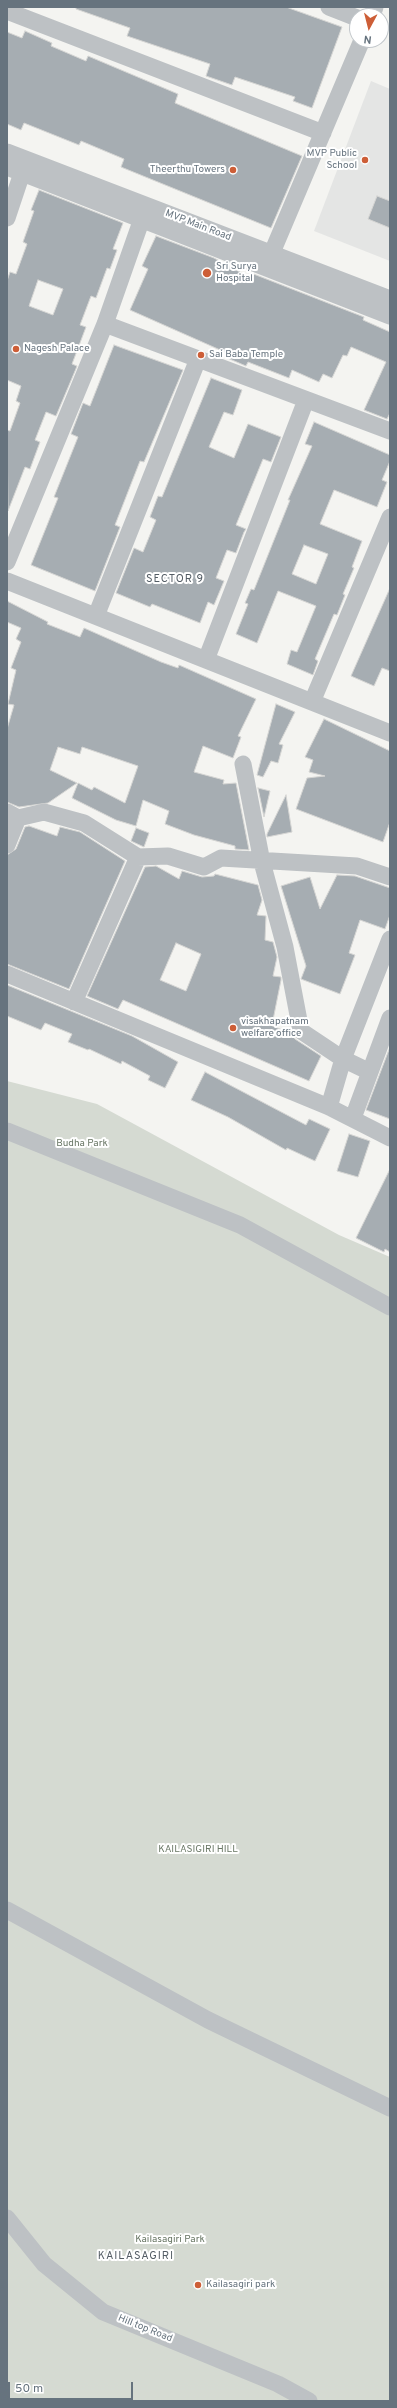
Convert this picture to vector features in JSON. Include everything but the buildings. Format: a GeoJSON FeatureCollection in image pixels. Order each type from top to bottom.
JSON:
{"type":"FeatureCollection","features":[{"type":"Feature","properties":{"kind":"street"},"geometry":{"type":"LineString","coordinates":[[329,7],[349,15]]}},
{"type":"Feature","properties":{"kind":"street"},"geometry":{"type":"LineString","coordinates":[[7,11],[323,133]]}},
{"type":"Feature","properties":{"kind":"street"},"geometry":{"type":"LineString","coordinates":[[271,254],[359,48]]}},
{"type":"Feature","properties":{"kind":"street","name":"MVP Main Road"},"geometry":{"type":"LineString","coordinates":[[7,152],[144,213],[271,254],[390,299]]}},
{"type":"Feature","properties":{"kind":"street"},"geometry":{"type":"LineString","coordinates":[[7,218],[14,170],[144,213],[390,316]]}},
{"type":"Feature","properties":{"kind":"street"},"geometry":{"type":"LineString","coordinates":[[7,562],[105,324],[144,213]]}},
{"type":"Feature","properties":{"kind":"street"},"geometry":{"type":"LineString","coordinates":[[105,324],[390,431]]}},
{"type":"Feature","properties":{"kind":"street"},"geometry":{"type":"LineString","coordinates":[[96,616],[198,360]]}},
{"type":"Feature","properties":{"kind":"street"},"geometry":{"type":"LineString","coordinates":[[206,660],[306,400]]}},
{"type":"Feature","properties":{"kind":"street"},"geometry":{"type":"LineString","coordinates":[[312,702],[390,517]]}},
{"type":"Feature","properties":{"kind":"street"},"geometry":{"type":"LineString","coordinates":[[7,581],[390,732]]}},
{"type":"Feature","properties":{"kind":"street"},"geometry":{"type":"LineString","coordinates":[[243,764],[262,862],[285,947],[301,1031],[343,1059],[370,1072]]}},
{"type":"Feature","properties":{"kind":"street"},"geometry":{"type":"LineString","coordinates":[[7,845],[13,815],[44,812],[84,822],[138,858],[168,856],[204,867],[221,858],[262,862],[357,866],[390,877]]}},
{"type":"Feature","properties":{"kind":"street"},"geometry":{"type":"LineString","coordinates":[[74,1002],[138,858]]}},
{"type":"Feature","properties":{"kind":"street"},"geometry":{"type":"LineString","coordinates":[[329,1107],[343,1059],[390,939]]}},
{"type":"Feature","properties":{"kind":"street"},"geometry":{"type":"LineString","coordinates":[[7,974],[329,1107],[390,1138]]}},
{"type":"Feature","properties":{"kind":"street"},"geometry":{"type":"LineString","coordinates":[[353,1118],[390,1018]]}},
{"type":"Feature","properties":{"kind":"street"},"geometry":{"type":"LineString","coordinates":[[7,1131],[240,1226],[390,1307]]}},
{"type":"Feature","properties":{"kind":"street"},"geometry":{"type":"LineString","coordinates":[[7,1910],[208,2020],[390,2108]]}},
{"type":"Feature","properties":{"kind":"street","name":"Hill top Road"},"geometry":{"type":"LineString","coordinates":[[7,2218],[44,2264],[103,2312],[278,2384],[309,2401]]}},
{"type":"Feature","properties":{"kind":"shaded area","name":"MVP Public School"},"geometry":{"type":"Polygon","coordinates":[[[371,81],[390,89],[390,261],[314,231],[371,81]]]}},
{"type":"Feature","properties":{"kind":"green space","name":"KAILASIGIRI HILL"},"geometry":{"type":"Polygon","coordinates":[[[7,1081],[97,1104],[339,1235],[390,1257],[390,2401],[7,2401],[7,1081]]]}},
{"type":"Feature","properties":{"kind":"place","name":"MVP Public School"},"geometry":{"type":"Point","coordinates":[365,160]}},
{"type":"Feature","properties":{"kind":"place","name":"Theerthu Towers"},"geometry":{"type":"Point","coordinates":[233,170]}},
{"type":"Feature","properties":{"kind":"place","name":"Sri Surya Hospital"},"geometry":{"type":"Point","coordinates":[207,273]}},
{"type":"Feature","properties":{"kind":"place","name":"Nagesh Palace"},"geometry":{"type":"Point","coordinates":[16,349]}},
{"type":"Feature","properties":{"kind":"place","name":"Sai Baba Temple"},"geometry":{"type":"Point","coordinates":[201,355]}},
{"type":"Feature","properties":{"kind":"place","name":"visakhapatnam welfare office"},"geometry":{"type":"Point","coordinates":[233,1028]}},
{"type":"Feature","properties":{"kind":"place","name":"Kailasagiri park"},"geometry":{"type":"Point","coordinates":[198,2285]}},
{"type":"Feature","properties":{"kind":"district","name":"SECTOR 9"},"geometry":{"type":"Point","coordinates":[175,580]}},
{"type":"Feature","properties":{"kind":"district","name":"KAILASAGIRI"},"geometry":{"type":"Point","coordinates":[136,2257]}},
{"type":"Feature","properties":{"kind":"park label","name":"Budha Park"},"geometry":{"type":"Point","coordinates":[82,1144]}},
{"type":"Feature","properties":{"kind":"park label","name":"Kailasagiri Park"},"geometry":{"type":"Point","coordinates":[170,2240]}}]}
